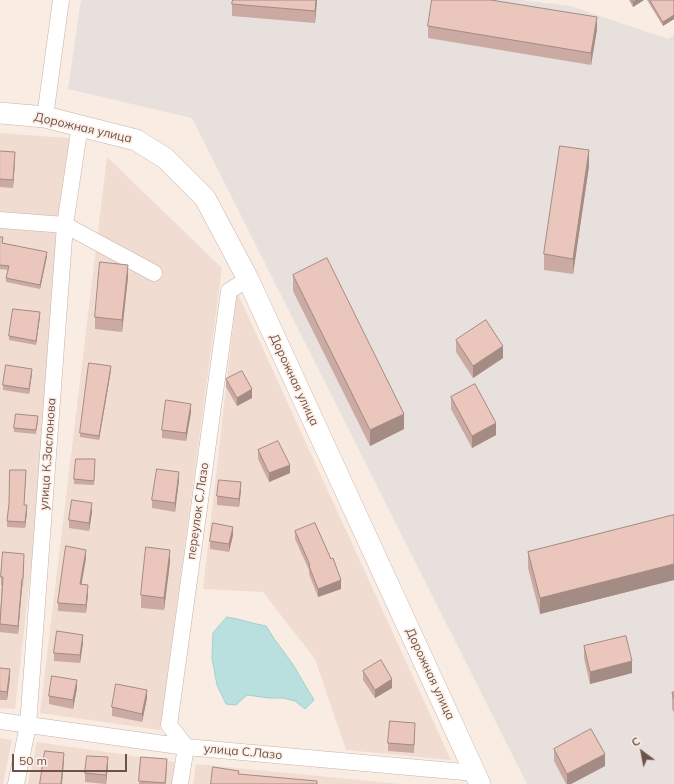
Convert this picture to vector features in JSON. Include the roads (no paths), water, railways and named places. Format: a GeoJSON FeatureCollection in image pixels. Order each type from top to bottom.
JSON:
{"type":"FeatureCollection","features":[{"type":"Feature","properties":{"kind":"street"},"geometry":{"type":"LineString","coordinates":[[45,116],[61,0]]}},
{"type":"Feature","properties":{"kind":"street","name":"Дорожная улица"},"geometry":{"type":"LineString","coordinates":[[0,113],[45,116],[136,140],[165,158],[205,198],[248,280],[478,778]]}},
{"type":"Feature","properties":{"kind":"street","name":"улица К.Заслонова"},"geometry":{"type":"LineString","coordinates":[[16,784],[28,725],[65,225],[80,125]]}},
{"type":"Feature","properties":{"kind":"street"},"geometry":{"type":"LineString","coordinates":[[0,220],[65,225],[154,273]]}},
{"type":"Feature","properties":{"kind":"street","name":"переулок С.Лазо"},"geometry":{"type":"LineString","coordinates":[[186,747],[169,725],[229,291],[248,280]]}},
{"type":"Feature","properties":{"kind":"street","name":"улица С.Лазо"},"geometry":{"type":"LineString","coordinates":[[0,721],[186,747],[478,778]]}},
{"type":"Feature","properties":{"kind":"street"},"geometry":{"type":"LineString","coordinates":[[180,784],[186,747]]}},
{"type":"Feature","properties":{"kind":"water"},"geometry":{"type":"Polygon","coordinates":[[[227,617],[266,626],[292,663],[314,700],[305,709],[295,701],[283,698],[247,695],[236,705],[226,704],[217,685],[212,658],[213,633],[227,617]]]}}]}
